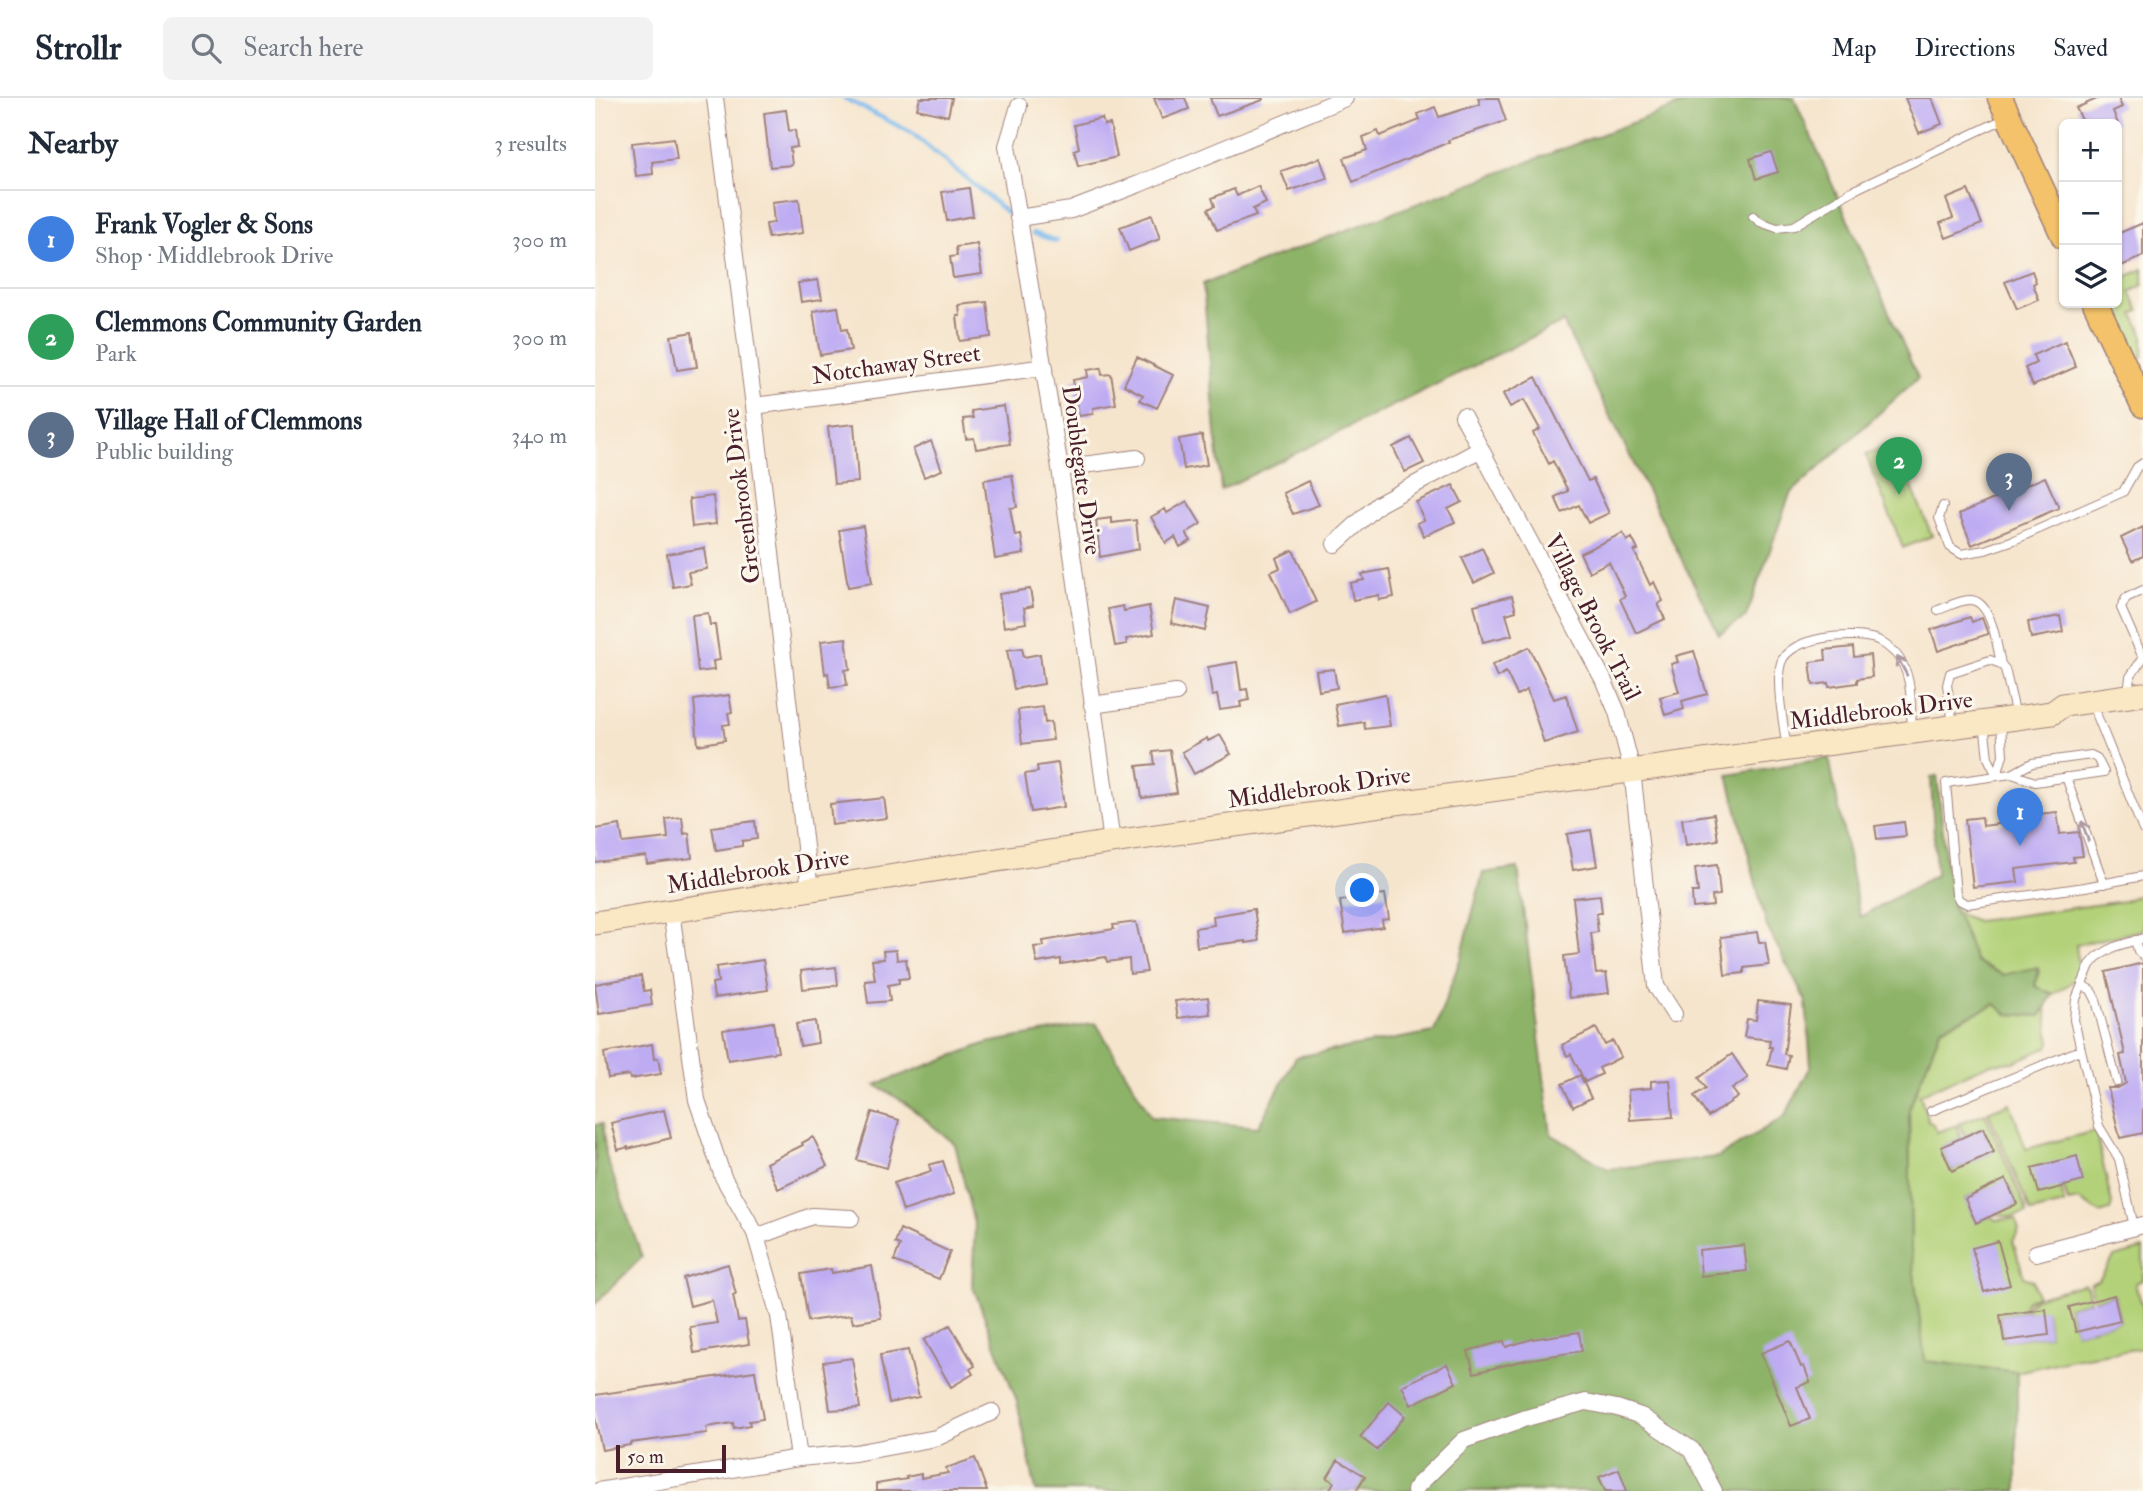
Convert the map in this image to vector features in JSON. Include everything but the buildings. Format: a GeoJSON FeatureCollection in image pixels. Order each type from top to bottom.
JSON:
{"type":"FeatureCollection","features":[{"type":"Feature","properties":{"kind":"main road"},"geometry":{"type":"LineString","coordinates":[[2004,107],[2059,226]]}},
{"type":"Feature","properties":{"kind":"main road"},"geometry":{"type":"LineString","coordinates":[[2098,308],[2132,374],[2143,405]]}},
{"type":"Feature","properties":{"kind":"street","name":"Greenbrook Drive"},"geometry":{"type":"LineString","coordinates":[[715,98],[754,405],[810,890]]}},
{"type":"Feature","properties":{"kind":"street"},"geometry":{"type":"LineString","coordinates":[[1018,218],[1071,210],[1139,184],[1317,103],[1345,98]]}},
{"type":"Feature","properties":{"kind":"street","name":"Doublegate Drive"},"geometry":{"type":"LineString","coordinates":[[1019,106],[1007,146],[1045,367],[1112,842]]}},
{"type":"Feature","properties":{"kind":"street","name":"Notchaway Street"},"geometry":{"type":"LineString","coordinates":[[754,405],[1045,367]]}},
{"type":"Feature","properties":{"kind":"street","name":"Village Brook Trail"},"geometry":{"type":"LineString","coordinates":[[1463,416],[1603,679],[1617,712],[1632,770],[1656,986],[1674,1014]]}},
{"type":"Feature","properties":{"kind":"street"},"geometry":{"type":"LineString","coordinates":[[1335,544],[1379,504],[1481,449]]}},
{"type":"Feature","properties":{"kind":"street"},"geometry":{"type":"LineString","coordinates":[[1060,468],[1137,458]]}},
{"type":"Feature","properties":{"kind":"street"},"geometry":{"type":"LineString","coordinates":[[1092,705],[1176,693]]}},
{"type":"Feature","properties":{"kind":"street","name":"Middlebrook Drive"},"geometry":{"type":"LineString","coordinates":[[2052,713],[2063,705],[2138,699]]}},
{"type":"Feature","properties":{"kind":"street","name":"Middlebrook Drive"},"geometry":{"type":"LineString","coordinates":[[595,923],[1112,842],[2052,713],[2064,717],[2096,713],[2138,699]]}},
{"type":"Feature","properties":{"kind":"street"},"geometry":{"type":"LineString","coordinates":[[671,911],[697,1100],[723,1177],[756,1237],[779,1316],[799,1458]]}},
{"type":"Feature","properties":{"kind":"street"},"geometry":{"type":"LineString","coordinates":[[756,1237],[812,1216],[851,1218]]}},
{"type":"Feature","properties":{"kind":"street"},"geometry":{"type":"LineString","coordinates":[[2036,1253],[2138,1226]]}},
{"type":"Feature","properties":{"kind":"street"},"geometry":{"type":"LineString","coordinates":[[1415,1491],[1464,1440],[1526,1418],[1586,1402],[1641,1416],[1692,1450],[1714,1491]]}},
{"type":"Feature","properties":{"kind":"street"},"geometry":{"type":"LineString","coordinates":[[598,1491],[799,1458],[855,1453],[936,1438],[992,1412]]}},
{"type":"Feature","properties":{"kind":"lane"},"geometry":{"type":"LineString","coordinates":[[1753,216],[1760,222],[1777,228],[1794,226],[2004,107]]}},
{"type":"Feature","properties":{"kind":"lane"},"geometry":{"type":"LineString","coordinates":[[1943,506],[1939,518],[1950,547],[1961,554],[1985,550],[2123,492],[2137,467],[2143,463]]}},
{"type":"Feature","properties":{"kind":"lane"},"geometry":{"type":"LineString","coordinates":[[2138,699],[2130,677],[2143,658],[2121,608],[2126,598],[2143,590]]}},
{"type":"Feature","properties":{"kind":"lane"},"geometry":{"type":"LineString","coordinates":[[1938,610],[1969,600],[1980,602],[1990,618],[2001,664]]}},
{"type":"Feature","properties":{"kind":"lane"},"geometry":{"type":"LineString","coordinates":[[1787,748],[1780,663],[1787,651],[1820,637],[1860,637],[1877,640],[1894,652],[1906,669],[1909,682],[1912,733]]}},
{"type":"Feature","properties":{"kind":"lane"},"geometry":{"type":"LineString","coordinates":[[1953,727],[1947,678],[1950,673],[1990,660],[2001,664],[2005,668],[2000,721],[2003,755],[1997,776]]}},
{"type":"Feature","properties":{"kind":"lane"},"geometry":{"type":"LineString","coordinates":[[2096,713],[2143,830]]}},
{"type":"Feature","properties":{"kind":"lane"},"geometry":{"type":"LineString","coordinates":[[1997,776],[1988,758],[2000,721]]}},
{"type":"Feature","properties":{"kind":"lane"},"geometry":{"type":"LineString","coordinates":[[2012,774],[2035,782],[2103,772],[2097,758],[2091,755],[2032,763],[2012,774],[1946,783],[1959,900],[1967,904],[2143,876]]}},
{"type":"Feature","properties":{"kind":"lane"},"geometry":{"type":"LineString","coordinates":[[2066,778],[2103,884]]}},
{"type":"Feature","properties":{"kind":"lane"},"geometry":{"type":"LineString","coordinates":[[2138,1226],[2119,1159],[2099,1126],[2074,1020],[2082,985],[2090,965],[2097,957],[2114,947],[2139,939],[2138,951],[2143,956]]}},
{"type":"Feature","properties":{"kind":"lane"},"geometry":{"type":"LineString","coordinates":[[2082,985],[2091,990],[2096,1000],[2117,1083]]}},
{"type":"Feature","properties":{"kind":"lane"},"geometry":{"type":"LineString","coordinates":[[1931,1111],[2080,1050]]}},
{"type":"Feature","properties":{"kind":"green space"},"geometry":{"type":"Polygon","coordinates":[[[1698,98],[1794,98],[1918,378],[1790,494],[1746,617],[1719,634],[1563,322],[1221,490],[1203,284],[1698,98]]]}},
{"type":"Feature","properties":{"kind":"green space"},"geometry":{"type":"Polygon","coordinates":[[[2143,269],[2143,285],[2130,292],[2139,311],[2133,314],[2143,335],[2143,357],[2132,353],[2110,308],[2122,308],[2122,279],[2143,269]]]}},
{"type":"Feature","properties":{"kind":"green space"},"geometry":{"type":"Polygon","coordinates":[[[1894,443],[1932,536],[1903,548],[1866,455],[1894,443]]]}},
{"type":"Feature","properties":{"kind":"green space"},"geometry":{"type":"Polygon","coordinates":[[[1829,758],[1860,917],[1936,875],[1931,777],[1937,776],[1947,870],[1954,906],[1951,906],[1976,962],[2003,975],[2038,967],[2035,986],[2053,994],[2040,1016],[2007,1014],[1995,1004],[1941,1028],[1909,1109],[1911,1250],[1925,1361],[2017,1372],[2017,1491],[1036,1491],[1017,1401],[972,1284],[975,1228],[955,1144],[904,1102],[875,1085],[987,1043],[1096,1023],[1152,1117],[1258,1127],[1296,1057],[1434,1032],[1461,957],[1483,873],[1518,868],[1551,1134],[1608,1169],[1718,1157],[1785,1116],[1811,1066],[1806,1001],[1767,927],[1728,775],[1829,758]]]}},
{"type":"Feature","properties":{"kind":"green space"},"geometry":{"type":"Polygon","coordinates":[[[2143,893],[2143,930],[2076,945],[2077,976],[2053,994],[2035,986],[2039,971],[2003,975],[1976,962],[1951,906],[1961,915],[1977,921],[2124,901],[2143,893]]]}},
{"type":"Feature","properties":{"kind":"green space"},"geometry":{"type":"Polygon","coordinates":[[[1996,1004],[2007,1014],[2040,1016],[2046,1008],[2050,1042],[2048,1047],[2014,1062],[1989,1064],[1920,1094],[1928,1121],[1937,1132],[1957,1125],[1961,1138],[1941,1147],[1952,1171],[1993,1152],[1983,1128],[1965,1136],[1959,1123],[1985,1113],[2026,1209],[2027,1213],[2011,1217],[1994,1214],[2017,1204],[2006,1180],[1965,1199],[1976,1223],[1991,1216],[1995,1220],[2016,1219],[2019,1230],[2013,1241],[2024,1277],[2033,1281],[2037,1295],[2026,1301],[2023,1312],[2000,1315],[2004,1341],[2049,1335],[2046,1310],[2026,1312],[2028,1304],[2035,1298],[2084,1284],[2090,1301],[2069,1307],[2076,1332],[2120,1321],[2114,1295],[2094,1300],[2090,1284],[2099,1280],[2114,1257],[2143,1249],[2143,1280],[2135,1283],[2143,1308],[2143,1348],[2073,1359],[2017,1372],[1925,1361],[1911,1250],[1909,1108],[1941,1028],[1996,1004]]]}},
{"type":"Feature","properties":{"kind":"green space"},"geometry":{"type":"Polygon","coordinates":[[[2010,1103],[2026,1149],[2096,1133],[2112,1204],[2110,1210],[2100,1213],[2079,1200],[2068,1202],[2064,1187],[2061,1188],[2064,1204],[2031,1212],[1988,1112],[2010,1103]]]}},
{"type":"Feature","properties":{"kind":"green space"},"geometry":{"type":"Polygon","coordinates":[[[602,1124],[606,1156],[642,1257],[595,1304],[595,1125],[602,1124]]]}},
{"type":"Feature","properties":{"kind":"waterway"},"geometry":{"type":"LineString","coordinates":[[844,98],[912,133],[1010,215]]}},
{"type":"Feature","properties":{"kind":"waterway"},"geometry":{"type":"LineString","coordinates":[[1033,233],[1056,241]]}},
{"type":"Feature","properties":{"kind":"place","name":"Clemmons Community Garden"},"geometry":{"type":"Point","coordinates":[1899,495]}},
{"type":"Feature","properties":{"kind":"place","name":"Village Hall of Clemmons"},"geometry":{"type":"Point","coordinates":[2009,511]}},
{"type":"Feature","properties":{"kind":"place","name":"Frank Vogler & Sons"},"geometry":{"type":"Point","coordinates":[2020,846]}}]}
